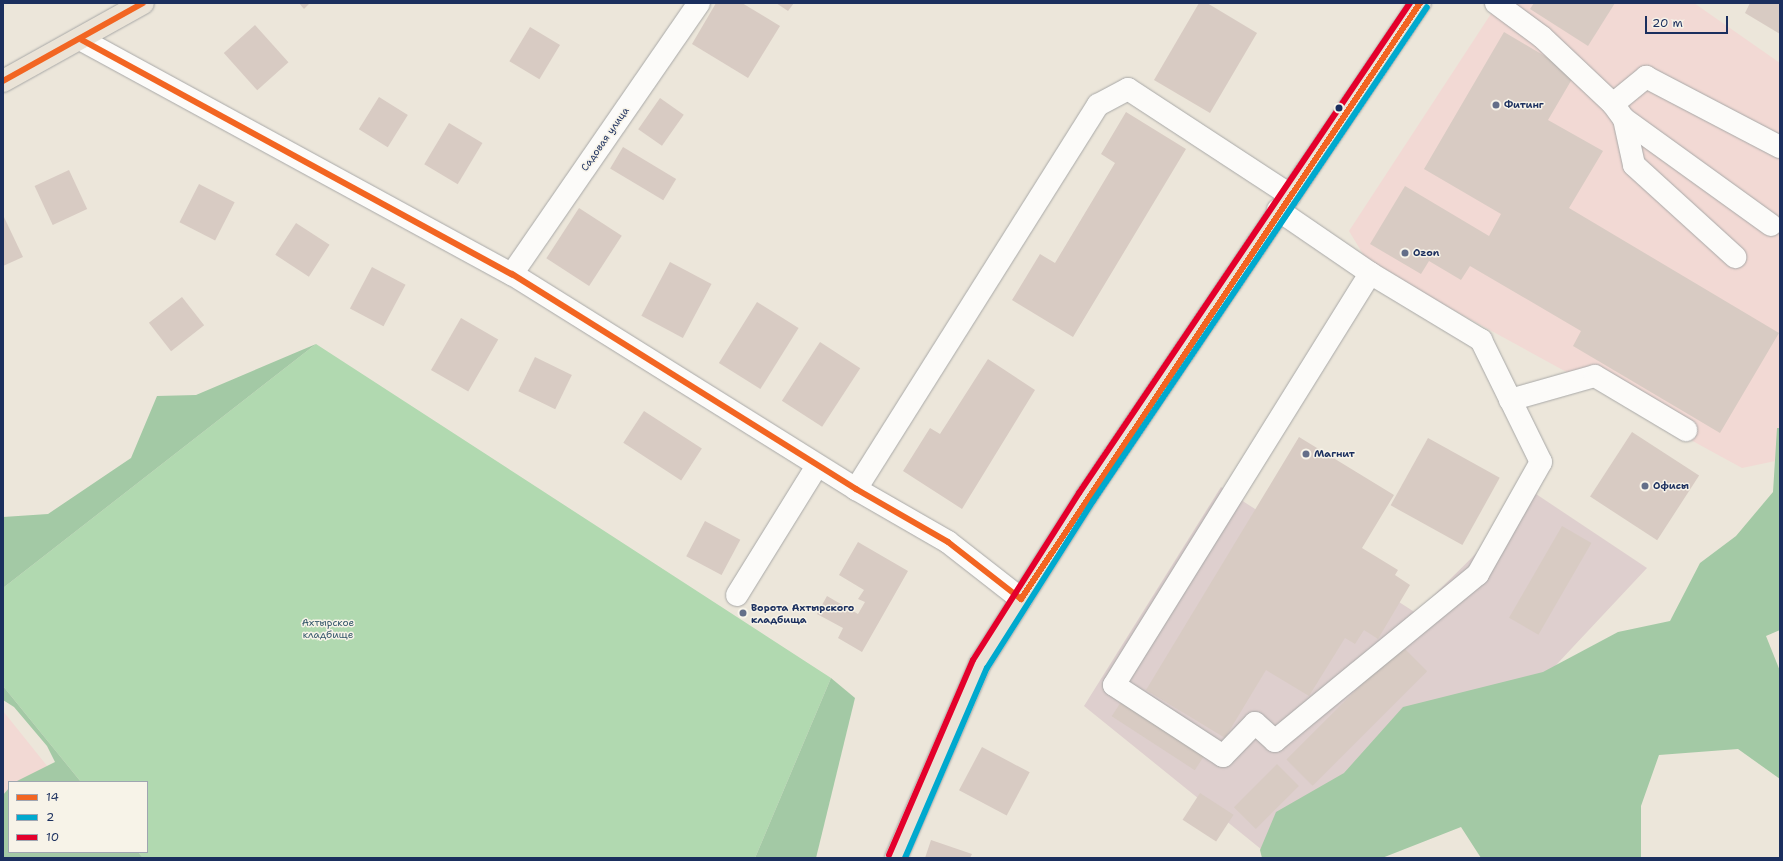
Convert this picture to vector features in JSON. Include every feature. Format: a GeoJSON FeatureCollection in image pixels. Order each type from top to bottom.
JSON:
{"type":"FeatureCollection","features":[{"type":"Feature","properties":{"kind":"main road"},"geometry":{"type":"LineString","coordinates":[[3,81],[82,40],[143,3]]}},
{"type":"Feature","properties":{"kind":"main road"},"geometry":{"type":"LineString","coordinates":[[896,858],[980,664],[1021,598],[1284,202],[1420,3]]}},
{"type":"Feature","properties":{"kind":"street","name":"Садовая улица"},"geometry":{"type":"LineString","coordinates":[[512,274],[699,3]]}},
{"type":"Feature","properties":{"kind":"street"},"geometry":{"type":"LineString","coordinates":[[1496,3],[1542,37],[1619,112],[1771,225]]}},
{"type":"Feature","properties":{"kind":"street"},"geometry":{"type":"LineString","coordinates":[[82,40],[512,274],[856,490],[948,542],[1021,598]]}},
{"type":"Feature","properties":{"kind":"street"},"geometry":{"type":"LineString","coordinates":[[1619,112],[1646,77],[1780,147]]}},
{"type":"Feature","properties":{"kind":"street"},"geometry":{"type":"LineString","coordinates":[[856,490],[1098,105],[1128,89],[1284,202],[1370,273],[1481,340],[1541,462],[1478,574],[1276,741],[1255,723],[1223,756],[1114,686],[1370,273]]}},
{"type":"Feature","properties":{"kind":"street"},"geometry":{"type":"LineString","coordinates":[[1619,112],[1634,164],[1735,258]]}},
{"type":"Feature","properties":{"kind":"street"},"geometry":{"type":"LineString","coordinates":[[1510,400],[1595,376],[1686,430]]}},
{"type":"Feature","properties":{"kind":"street"},"geometry":{"type":"LineString","coordinates":[[738,596],[817,466]]}},
{"type":"Feature","properties":{"kind":"shaded area"},"geometry":{"type":"Polygon","coordinates":[[[1498,3],[1694,3],[1780,63],[1780,460],[1742,468],[1369,264],[1349,231],[1498,3]]]}},
{"type":"Feature","properties":{"kind":"shaded area"},"geometry":{"type":"Polygon","coordinates":[[[1221,487],[1416,613],[1536,494],[1647,568],[1375,858],[1272,858],[1084,706],[1221,487]]]}},
{"type":"Feature","properties":{"kind":"shaded area"},"geometry":{"type":"Polygon","coordinates":[[[3,711],[59,781],[8,781],[8,853],[3,858],[3,711]]]}},
{"type":"Feature","properties":{"kind":"green space","name":"Ахтырское кладбище"},"geometry":{"type":"Polygon","coordinates":[[[316,344],[831,678],[755,858],[143,858],[139,853],[148,853],[148,781],[80,781],[3,686],[3,588],[316,344]]]}},
{"type":"Feature","properties":{"kind":"green space"},"geometry":{"type":"Polygon","coordinates":[[[316,344],[3,588],[3,517],[48,514],[131,458],[157,396],[196,395],[316,344]]]}},
{"type":"Feature","properties":{"kind":"green space"},"geometry":{"type":"Polygon","coordinates":[[[1777,428],[1780,428],[1780,630],[1766,636],[1780,671],[1780,779],[1738,749],[1659,755],[1641,806],[1641,858],[1481,858],[1461,827],[1382,858],[1262,858],[1260,850],[1276,812],[1344,773],[1403,707],[1543,672],[1618,632],[1670,621],[1700,563],[1736,536],[1773,492],[1777,428]]]}},
{"type":"Feature","properties":{"kind":"green space"},"geometry":{"type":"Polygon","coordinates":[[[831,678],[855,698],[816,858],[755,858],[831,678]]]}},
{"type":"Feature","properties":{"kind":"green space"},"geometry":{"type":"Polygon","coordinates":[[[3,686],[80,781],[17,781],[55,762],[47,746],[14,707],[3,700],[3,686]]]}},
{"type":"Feature","properties":{"kind":"green space"},"geometry":{"type":"Polygon","coordinates":[[[8,789],[8,853],[139,853],[143,858],[3,858],[3,795],[8,789]]]}},
{"type":"Feature","properties":{"kind":"building"},"geometry":{"type":"Polygon","coordinates":[[[299,3],[310,3],[304,9],[299,3]]]}},
{"type":"Feature","properties":{"kind":"building"},"geometry":{"type":"Polygon","coordinates":[[[716,3],[742,3],[780,26],[748,78],[692,44],[716,3]]]}},
{"type":"Feature","properties":{"kind":"building"},"geometry":{"type":"Polygon","coordinates":[[[776,3],[794,3],[788,11],[776,3]]]}},
{"type":"Feature","properties":{"kind":"building"},"geometry":{"type":"Polygon","coordinates":[[[1199,3],[1207,3],[1257,33],[1210,113],[1154,80],[1199,3]]]}},
{"type":"Feature","properties":{"kind":"building"},"geometry":{"type":"Polygon","coordinates":[[[1534,3],[1615,3],[1588,46],[1530,9],[1534,3]]]}},
{"type":"Feature","properties":{"kind":"building"},"geometry":{"type":"Polygon","coordinates":[[[1750,3],[1780,3],[1780,34],[1745,13],[1750,3]]]}},
{"type":"Feature","properties":{"kind":"building"},"geometry":{"type":"Polygon","coordinates":[[[255,25],[288,62],[257,90],[224,53],[255,25]]]}},
{"type":"Feature","properties":{"kind":"building"},"geometry":{"type":"Polygon","coordinates":[[[530,27],[560,45],[539,79],[509,61],[530,27]]]}},
{"type":"Feature","properties":{"kind":"building"},"geometry":{"type":"Polygon","coordinates":[[[1504,32],[1575,74],[1548,120],[1603,151],[1569,208],[1779,333],[1720,433],[1573,346],[1581,331],[1470,266],[1461,280],[1429,261],[1421,274],[1370,244],[1405,186],[1489,236],[1501,214],[1424,169],[1504,32]]]}},
{"type":"Feature","properties":{"kind":"building"},"geometry":{"type":"Polygon","coordinates":[[[379,97],[408,115],[388,147],[359,129],[379,97]]]}},
{"type":"Feature","properties":{"kind":"building"},"geometry":{"type":"Polygon","coordinates":[[[660,98],[684,115],[662,146],[638,129],[660,98]]]}},
{"type":"Feature","properties":{"kind":"building"},"geometry":{"type":"Polygon","coordinates":[[[1126,112],[1186,149],[1073,337],[1012,300],[1040,254],[1055,263],[1115,163],[1101,154],[1126,112]]]}},
{"type":"Feature","properties":{"kind":"building"},"geometry":{"type":"Polygon","coordinates":[[[449,123],[482,143],[458,184],[424,164],[449,123]]]}},
{"type":"Feature","properties":{"kind":"building"},"geometry":{"type":"Polygon","coordinates":[[[623,147],[676,179],[663,200],[610,168],[623,147]]]}},
{"type":"Feature","properties":{"kind":"building"},"geometry":{"type":"Polygon","coordinates":[[[69,170],[87,209],[53,225],[35,186],[69,170]]]}},
{"type":"Feature","properties":{"kind":"building"},"geometry":{"type":"Polygon","coordinates":[[[199,184],[235,202],[215,240],[179,222],[199,184]]]}},
{"type":"Feature","properties":{"kind":"building"},"geometry":{"type":"Polygon","coordinates":[[[579,208],[622,236],[589,286],[546,258],[579,208]]]}},
{"type":"Feature","properties":{"kind":"building"},"geometry":{"type":"Polygon","coordinates":[[[3,215],[23,257],[3,266],[3,215]]]}},
{"type":"Feature","properties":{"kind":"building"},"geometry":{"type":"Polygon","coordinates":[[[296,223],[330,245],[309,277],[275,255],[296,223]]]}},
{"type":"Feature","properties":{"kind":"building"},"geometry":{"type":"Polygon","coordinates":[[[670,262],[711,284],[683,338],[641,316],[670,262]]]}},
{"type":"Feature","properties":{"kind":"building"},"geometry":{"type":"Polygon","coordinates":[[[372,267],[406,285],[383,326],[350,308],[372,267]]]}},
{"type":"Feature","properties":{"kind":"building"},"geometry":{"type":"Polygon","coordinates":[[[182,297],[204,325],[171,351],[149,323],[182,297]]]}},
{"type":"Feature","properties":{"kind":"building"},"geometry":{"type":"Polygon","coordinates":[[[757,302],[799,328],[760,389],[719,363],[757,302]]]}},
{"type":"Feature","properties":{"kind":"building"},"geometry":{"type":"Polygon","coordinates":[[[461,318],[498,340],[468,391],[431,370],[461,318]]]}},
{"type":"Feature","properties":{"kind":"building"},"geometry":{"type":"Polygon","coordinates":[[[820,342],[860,368],[822,427],[782,401],[820,342]]]}},
{"type":"Feature","properties":{"kind":"building"},"geometry":{"type":"Polygon","coordinates":[[[535,357],[572,375],[555,409],[518,391],[535,357]]]}},
{"type":"Feature","properties":{"kind":"building"},"geometry":{"type":"Polygon","coordinates":[[[988,359],[1035,390],[962,509],[903,471],[930,428],[940,434],[988,359]]]}},
{"type":"Feature","properties":{"kind":"building"},"geometry":{"type":"Polygon","coordinates":[[[644,411],[702,449],[681,480],[623,443],[644,411]]]}},
{"type":"Feature","properties":{"kind":"building","name":"Офисы"},"geometry":{"type":"Polygon","coordinates":[[[1632,432],[1699,476],[1657,540],[1590,497],[1632,432]]]}},
{"type":"Feature","properties":{"kind":"building"},"geometry":{"type":"Polygon","coordinates":[[[1299,437],[1394,495],[1362,548],[1398,570],[1395,575],[1410,585],[1378,639],[1364,630],[1355,644],[1345,638],[1309,696],[1266,670],[1225,738],[1146,690],[1299,437]]]}},
{"type":"Feature","properties":{"kind":"building"},"geometry":{"type":"Polygon","coordinates":[[[1428,438],[1500,478],[1462,545],[1391,505],[1428,438]]]}},
{"type":"Feature","properties":{"kind":"building"},"geometry":{"type":"Polygon","coordinates":[[[705,521],[740,540],[722,575],[686,556],[705,521]]]}},
{"type":"Feature","properties":{"kind":"building"},"geometry":{"type":"Polygon","coordinates":[[[1562,526],[1591,543],[1538,635],[1509,618],[1562,526]]]}},
{"type":"Feature","properties":{"kind":"building"},"geometry":{"type":"Polygon","coordinates":[[[858,542],[908,571],[862,652],[838,638],[843,628],[817,614],[827,596],[858,614],[865,602],[858,599],[864,590],[839,575],[858,542]]]}},
{"type":"Feature","properties":{"kind":"building"},"geometry":{"type":"Polygon","coordinates":[[[1401,645],[1427,671],[1313,786],[1286,760],[1401,645]]]}},
{"type":"Feature","properties":{"kind":"building"},"geometry":{"type":"Polygon","coordinates":[[[1121,702],[1204,756],[1195,770],[1112,716],[1121,702]]]}},
{"type":"Feature","properties":{"kind":"building"},"geometry":{"type":"Polygon","coordinates":[[[982,747],[1030,772],[1007,816],[959,790],[982,747]]]}},
{"type":"Feature","properties":{"kind":"building"},"geometry":{"type":"Polygon","coordinates":[[[1277,764],[1299,786],[1256,829],[1234,807],[1277,764]]]}},
{"type":"Feature","properties":{"kind":"building"},"geometry":{"type":"Polygon","coordinates":[[[1200,793],[1234,815],[1216,842],[1183,820],[1200,793]]]}},
{"type":"Feature","properties":{"kind":"building"},"geometry":{"type":"Polygon","coordinates":[[[931,840],[972,854],[970,858],[925,858],[931,840]]]}},
{"type":"Feature","properties":{"kind":"transit line","name":"14"},"geometry":{"type":"LineString","coordinates":[[3,81],[143,3]]}},
{"type":"Feature","properties":{"kind":"transit line","name":"10"},"geometry":{"type":"LineString","coordinates":[[889,855],[973,660],[1079,493],[1410,3]]}},
{"type":"Feature","properties":{"kind":"transit line","name":"14"},"geometry":{"type":"LineString","coordinates":[[82,40],[512,274],[856,489],[948,542],[1021,599],[1420,3]]}},
{"type":"Feature","properties":{"kind":"transit line","name":"2"},"geometry":{"type":"LineString","coordinates":[[905,858],[987,668],[1093,501],[1427,7]]}},
{"type":"Feature","properties":{"kind":"place","name":"Фитинг"},"geometry":{"type":"Point","coordinates":[1496,105]}},
{"type":"Feature","properties":{"kind":"place","name":"Ozon"},"geometry":{"type":"Point","coordinates":[1405,253]}},
{"type":"Feature","properties":{"kind":"place","name":"Магнит"},"geometry":{"type":"Point","coordinates":[1306,454]}},
{"type":"Feature","properties":{"kind":"place","name":"Офисы"},"geometry":{"type":"Point","coordinates":[1645,486]}},
{"type":"Feature","properties":{"kind":"place","name":"Ворота Ахтырского кладбища"},"geometry":{"type":"Point","coordinates":[743,613]}}]}
